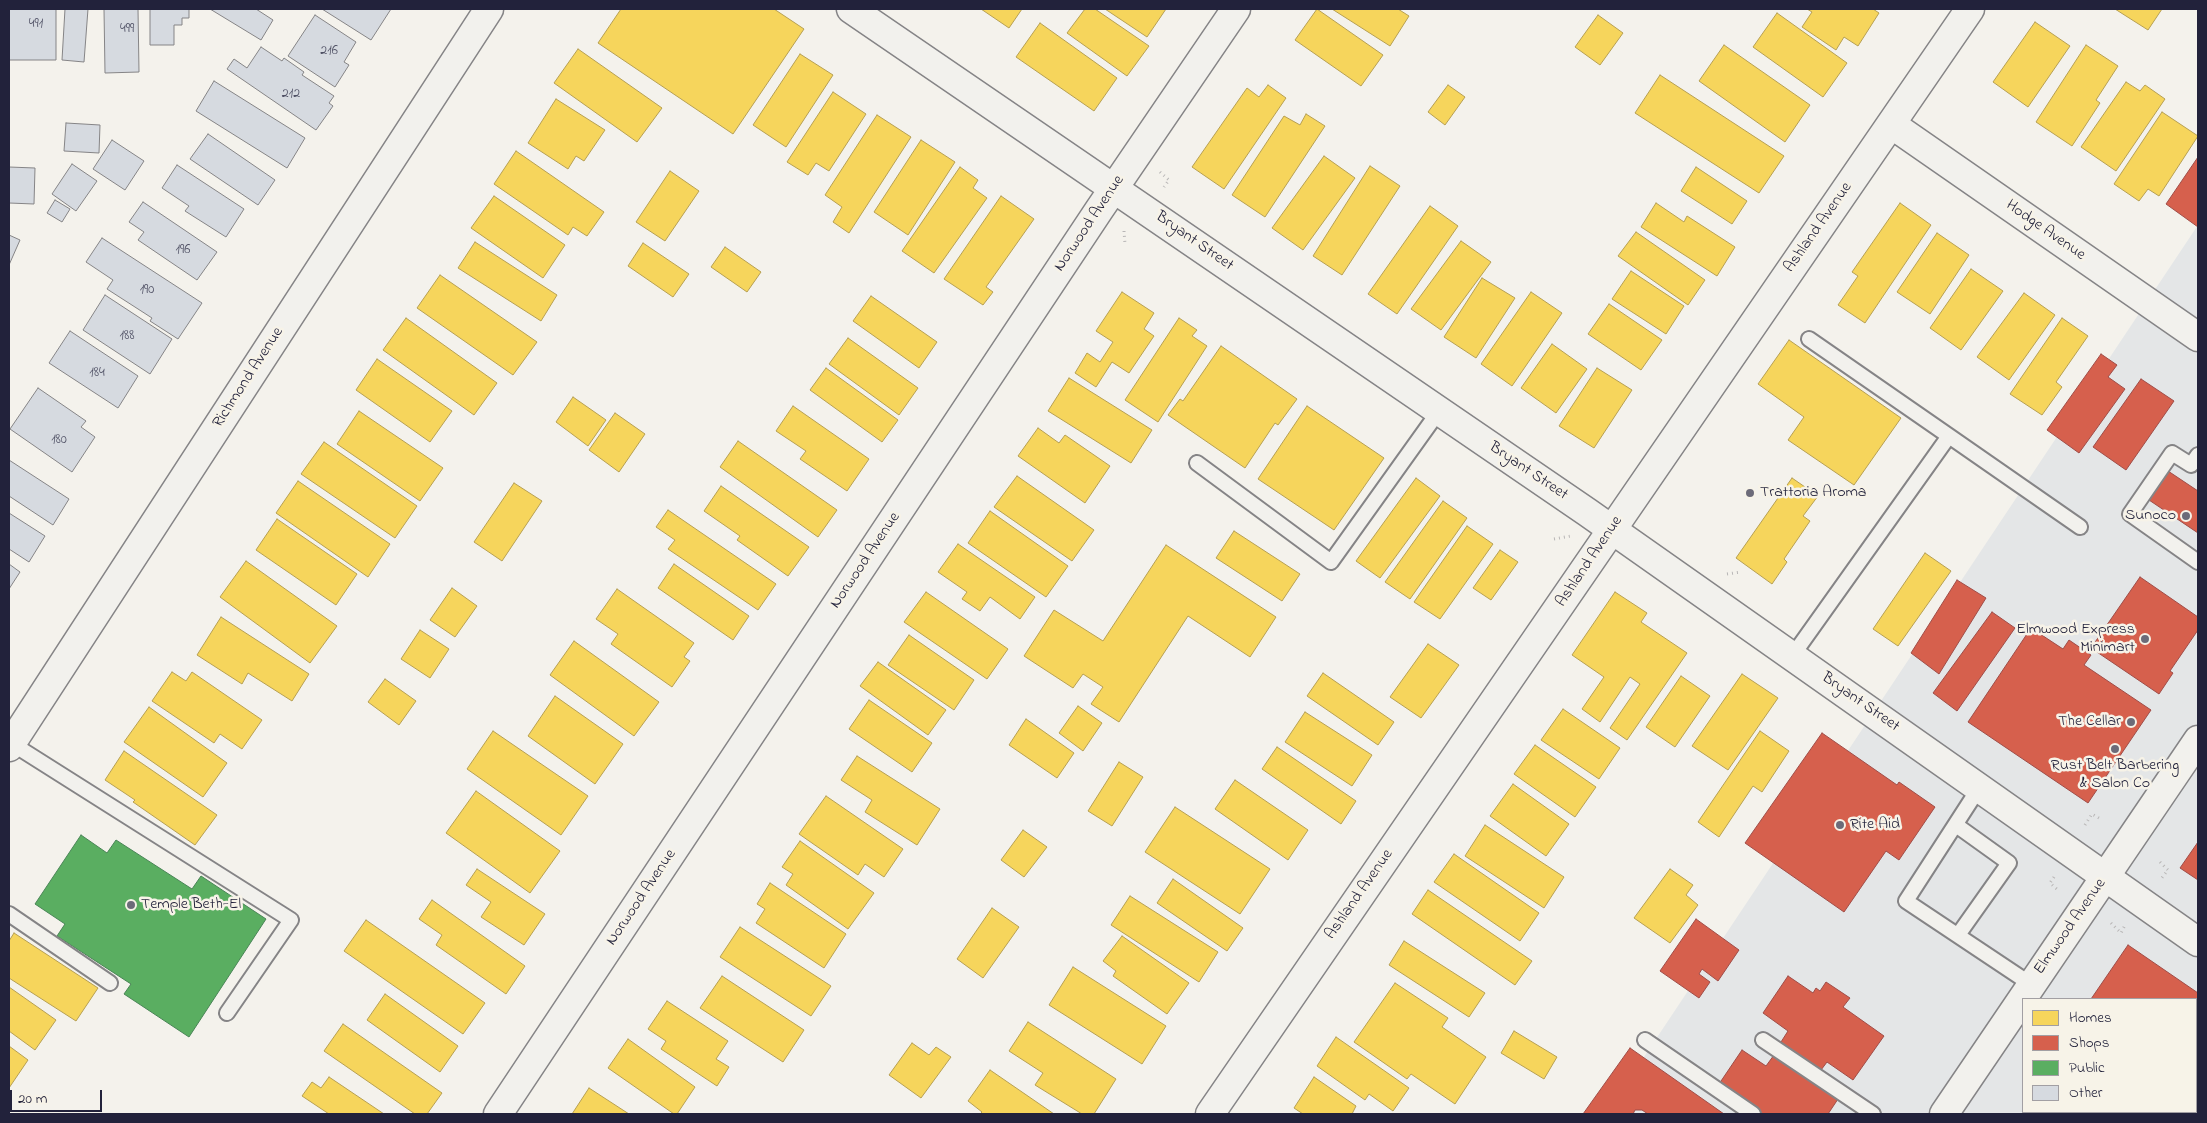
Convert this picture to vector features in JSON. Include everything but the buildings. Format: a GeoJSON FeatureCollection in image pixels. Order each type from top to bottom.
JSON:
{"type":"FeatureCollection","features":[{"type":"Feature","properties":{"kind":"street","name":"Richmond Avenue"},"geometry":{"type":"LineString","coordinates":[[10,745],[489,9]]}},
{"type":"Feature","properties":{"kind":"street","name":"Bryant Street"},"geometry":{"type":"LineString","coordinates":[[852,9],[1793,655],[2198,942]]}},
{"type":"Feature","properties":{"kind":"street","name":"Norwood Avenue"},"geometry":{"type":"LineString","coordinates":[[498,1114],[1114,188],[1236,9]]}},
{"type":"Feature","properties":{"kind":"street","name":"Ashland Avenue"},"geometry":{"type":"LineString","coordinates":[[1210,1114],[1970,9]]}},
{"type":"Feature","properties":{"kind":"street","name":"Hodge Avenue"},"geometry":{"type":"LineString","coordinates":[[1891,124],[2198,337]]}},
{"type":"Feature","properties":{"kind":"street","name":"Elmwood Avenue"},"geometry":{"type":"LineString","coordinates":[[2023,998],[2198,740]]}},
{"type":"Feature","properties":{"kind":"street","name":"Elmwood Avenue"},"geometry":{"type":"LineString","coordinates":[[1944,1114],[2022,1000]]}},
{"type":"Feature","properties":{"kind":"lane"},"geometry":{"type":"LineString","coordinates":[[1809,339],[2080,527]]}},
{"type":"Feature","properties":{"kind":"lane"},"geometry":{"type":"LineString","coordinates":[[1197,463],[1331,562],[1439,411]]}},
{"type":"Feature","properties":{"kind":"lane"},"geometry":{"type":"LineString","coordinates":[[1793,655],[1949,436]]}},
{"type":"Feature","properties":{"kind":"lane"},"geometry":{"type":"LineString","coordinates":[[2196,464],[2172,453],[2130,514],[2198,562]]}},
{"type":"Feature","properties":{"kind":"lane"},"geometry":{"type":"LineString","coordinates":[[10,745],[291,920],[227,1013]]}},
{"type":"Feature","properties":{"kind":"lane"},"geometry":{"type":"LineString","coordinates":[[1979,788],[1906,901],[2032,985]]}},
{"type":"Feature","properties":{"kind":"lane"},"geometry":{"type":"LineString","coordinates":[[1956,825],[2008,863],[1958,936]]}},
{"type":"Feature","properties":{"kind":"lane"},"geometry":{"type":"LineString","coordinates":[[9,914],[110,984]]}},
{"type":"Feature","properties":{"kind":"lane"},"geometry":{"type":"LineString","coordinates":[[1645,1040],[1754,1114]]}},
{"type":"Feature","properties":{"kind":"lane"},"geometry":{"type":"LineString","coordinates":[[1763,1040],[1873,1114]]}},
{"type":"Feature","properties":{"kind":"path"},"geometry":{"type":"LineString","coordinates":[[1158,170],[1169,180]]}},
{"type":"Feature","properties":{"kind":"path"},"geometry":{"type":"LineString","coordinates":[[1124,228],[1125,244]]}},
{"type":"Feature","properties":{"kind":"path"},"geometry":{"type":"LineString","coordinates":[[1554,539],[1572,536]]}},
{"type":"Feature","properties":{"kind":"path"},"geometry":{"type":"LineString","coordinates":[[1723,575],[1741,572]]}},
{"type":"Feature","properties":{"kind":"path"},"geometry":{"type":"LineString","coordinates":[[2085,825],[2092,814],[2099,818]]}},
{"type":"Feature","properties":{"kind":"path"},"geometry":{"type":"LineString","coordinates":[[2160,862],[2168,870],[2161,879]]}},
{"type":"Feature","properties":{"kind":"path"},"geometry":{"type":"LineString","coordinates":[[2050,884],[2058,890]]}},
{"type":"Feature","properties":{"kind":"path"},"geometry":{"type":"LineString","coordinates":[[2111,923],[2121,933]]}},
{"type":"Feature","properties":{"kind":"shaded area"},"geometry":{"type":"Polygon","coordinates":[[[2198,225],[2197,1077],[2197,998],[2022,998],[2022,1113],[2172,1113],[1606,1114],[2198,225]]]}},
{"type":"Feature","properties":{"kind":"place","name":"Trattoria Aroma"},"geometry":{"type":"Point","coordinates":[1750,493]}},
{"type":"Feature","properties":{"kind":"place","name":"Sunoco"},"geometry":{"type":"Point","coordinates":[2186,516]}},
{"type":"Feature","properties":{"kind":"place","name":"Elmwood Express Minimart"},"geometry":{"type":"Point","coordinates":[2145,639]}},
{"type":"Feature","properties":{"kind":"place","name":"The Cellar"},"geometry":{"type":"Point","coordinates":[2131,722]}},
{"type":"Feature","properties":{"kind":"place","name":"Rust Belt Barbering & Salon Co"},"geometry":{"type":"Point","coordinates":[2115,749]}},
{"type":"Feature","properties":{"kind":"place","name":"Rite Aid"},"geometry":{"type":"Point","coordinates":[1840,825]}},
{"type":"Feature","properties":{"kind":"place","name":"Temple Beth-El"},"geometry":{"type":"Point","coordinates":[131,905]}}]}
